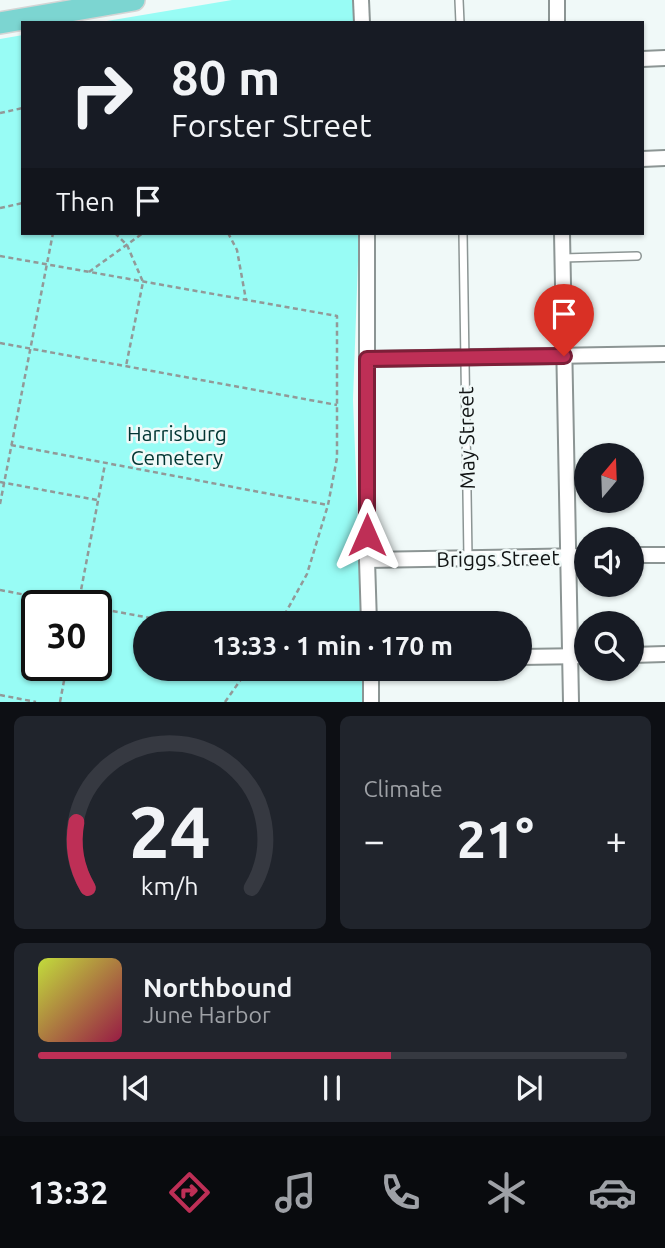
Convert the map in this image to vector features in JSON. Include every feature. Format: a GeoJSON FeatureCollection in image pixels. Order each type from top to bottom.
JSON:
{"type":"FeatureCollection","features":[{"type":"Feature","properties":{"kind":"main road"},"geometry":{"type":"LineString","coordinates":[[0,23],[80,4],[134,0]]}},
{"type":"Feature","properties":{"kind":"street"},"geometry":{"type":"LineString","coordinates":[[362,0],[362,21]]}},
{"type":"Feature","properties":{"kind":"street"},"geometry":{"type":"LineString","coordinates":[[557,0],[557,21]]}},
{"type":"Feature","properties":{"kind":"street"},"geometry":{"type":"LineString","coordinates":[[644,59],[665,58]]}},
{"type":"Feature","properties":{"kind":"street"},"geometry":{"type":"LineString","coordinates":[[644,159],[665,158]]}},
{"type":"Feature","properties":{"kind":"street"},"geometry":{"type":"LineString","coordinates":[[367,235],[369,611]]}},
{"type":"Feature","properties":{"kind":"street"},"geometry":{"type":"LineString","coordinates":[[562,235],[571,702]]}},
{"type":"Feature","properties":{"kind":"street"},"geometry":{"type":"LineString","coordinates":[[367,359],[665,355]]}},
{"type":"Feature","properties":{"kind":"street"},"geometry":{"type":"LineString","coordinates":[[644,555],[665,555]]}},
{"type":"Feature","properties":{"kind":"street","name":"Briggs Street"},"geometry":{"type":"LineString","coordinates":[[367,561],[574,556]]}},
{"type":"Feature","properties":{"kind":"street"},"geometry":{"type":"LineString","coordinates":[[644,655],[665,654]]}},
{"type":"Feature","properties":{"kind":"street"},"geometry":{"type":"LineString","coordinates":[[532,657],[574,656]]}},
{"type":"Feature","properties":{"kind":"street"},"geometry":{"type":"LineString","coordinates":[[371,681],[371,702]]}},
{"type":"Feature","properties":{"kind":"lane"},"geometry":{"type":"LineString","coordinates":[[459,0],[460,21]]}},
{"type":"Feature","properties":{"kind":"lane","name":"May Street"},"geometry":{"type":"LineString","coordinates":[[463,235],[468,558]]}},
{"type":"Feature","properties":{"kind":"lane"},"geometry":{"type":"LineString","coordinates":[[562,258],[637,256]]}},
{"type":"Feature","properties":{"kind":"path"},"geometry":{"type":"LineString","coordinates":[[0,113],[21,108]]}},
{"type":"Feature","properties":{"kind":"path"},"geometry":{"type":"LineString","coordinates":[[0,208],[21,203]]}},
{"type":"Feature","properties":{"kind":"path"},"geometry":{"type":"LineString","coordinates":[[0,504],[53,235]]}},
{"type":"Feature","properties":{"kind":"path"},"geometry":{"type":"LineString","coordinates":[[117,235],[127,245],[143,282],[126,366]]}},
{"type":"Feature","properties":{"kind":"path"},"geometry":{"type":"LineString","coordinates":[[89,272],[141,235]]}},
{"type":"Feature","properties":{"kind":"path"},"geometry":{"type":"LineString","coordinates":[[229,235],[237,250],[246,300]]}},
{"type":"Feature","properties":{"kind":"path"},"geometry":{"type":"LineString","coordinates":[[0,249],[2,257],[337,316],[337,458],[328,505],[307,574],[287,611]]}},
{"type":"Feature","properties":{"kind":"path"},"geometry":{"type":"LineString","coordinates":[[0,343],[337,405]]}},
{"type":"Feature","properties":{"kind":"path"},"geometry":{"type":"LineString","coordinates":[[11,445],[328,505]]}},
{"type":"Feature","properties":{"kind":"path"},"geometry":{"type":"LineString","coordinates":[[81,590],[105,463]]}},
{"type":"Feature","properties":{"kind":"path"},"geometry":{"type":"LineString","coordinates":[[2,483],[98,500]]}},
{"type":"Feature","properties":{"kind":"path"},"geometry":{"type":"LineString","coordinates":[[0,590],[21,594]]}},
{"type":"Feature","properties":{"kind":"path"},"geometry":{"type":"LineString","coordinates":[[112,611],[133,615]]}},
{"type":"Feature","properties":{"kind":"path"},"geometry":{"type":"LineString","coordinates":[[60,702],[64,681]]}},
{"type":"Feature","properties":{"kind":"path"},"geometry":{"type":"LineString","coordinates":[[225,702],[240,681]]}},
{"type":"Feature","properties":{"kind":"path"},"geometry":{"type":"LineString","coordinates":[[0,695],[36,702]]}},
{"type":"Feature","properties":{"kind":"green space"},"geometry":{"type":"Polygon","coordinates":[[[232,0],[353,0],[355,21],[107,21],[232,0]]]}},
{"type":"Feature","properties":{"kind":"green space","name":"Harrisburg Cemetery"},"geometry":{"type":"Polygon","coordinates":[[[21,35],[21,235],[359,235],[353,400],[362,611],[133,611],[133,681],[362,681],[362,702],[0,702],[0,39],[21,35]]]}},
{"type":"Feature","properties":{"kind":"route"},"geometry":{"type":"LineString","coordinates":[[367,535],[367,359],[564,356]]}}]}
